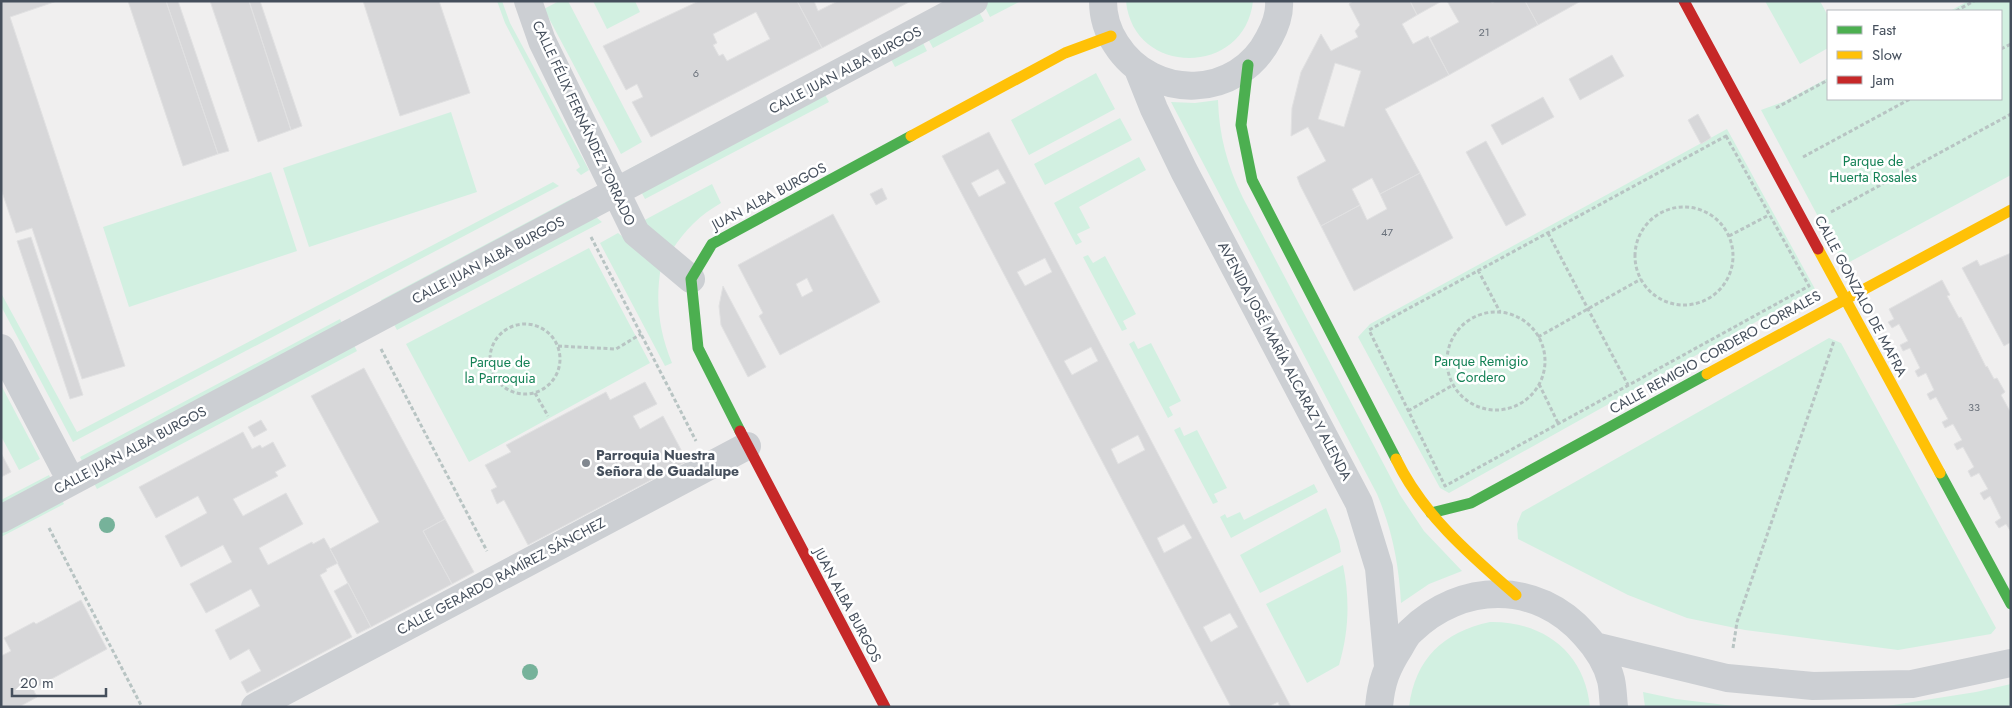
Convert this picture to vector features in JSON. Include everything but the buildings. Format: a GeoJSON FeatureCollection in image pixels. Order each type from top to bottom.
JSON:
{"type":"FeatureCollection","features":[{"type":"Feature","properties":{"kind":"street","name":"CALLE FÉLIX FERNÁNDEZ TORRADO"},"geometry":{"type":"LineString","coordinates":[[528,1],[542,41],[636,233],[691,278]]}},
{"type":"Feature","properties":{"kind":"street","name":"CALLE JUAN ALBA BURGOS"},"geometry":{"type":"LineString","coordinates":[[1,519],[974,1]]}},
{"type":"Feature","properties":{"kind":"street"},"geometry":{"type":"LineString","coordinates":[[1103,1],[1110,36],[1122,54],[1138,70],[1165,83],[1194,87],[1223,80],[1248,65],[1264,48],[1274,28],[1281,3]]}},
{"type":"Feature","properties":{"kind":"street","name":"CALLE GONZALO DE MAFRA"},"geometry":{"type":"LineString","coordinates":[[1684,1],[2011,604]]}},
{"type":"Feature","properties":{"kind":"street","name":"JUAN ALBA BURGOS"},"geometry":{"type":"LineString","coordinates":[[885,707],[747,446],[698,348],[691,278],[712,244],[1065,53],[1110,36]]}},
{"type":"Feature","properties":{"kind":"street"},"geometry":{"type":"LineString","coordinates":[[1248,65],[1241,125],[1252,180],[1406,480],[1431,513],[1464,549],[1516,595]]}},
{"type":"Feature","properties":{"kind":"street","name":"AVENIDA JOSÉ MARÍA ALCARAZ Y ALENDA"},"geometry":{"type":"LineString","coordinates":[[1138,70],[1154,109],[1184,171],[1359,504],[1379,568],[1379,692]]}},
{"type":"Feature","properties":{"kind":"street","name":"CALLE REMIGIO CORDERO CORRALES"},"geometry":{"type":"LineString","coordinates":[[1431,513],[1472,503],[1845,298],[2011,210]]}},
{"type":"Feature","properties":{"kind":"street"},"geometry":{"type":"LineString","coordinates":[[1,348],[71,481]]}},
{"type":"Feature","properties":{"kind":"street","name":"CALLE GERARDO RAMÍREZ SÁNCHEZ"},"geometry":{"type":"LineString","coordinates":[[255,707],[747,446]]}},
{"type":"Feature","properties":{"kind":"street"},"geometry":{"type":"LineString","coordinates":[[1379,692],[1409,632],[1440,608],[1477,595],[1516,595],[1547,604],[1574,622],[1596,646],[1611,680],[1614,707]]}},
{"type":"Feature","properties":{"kind":"street"},"geometry":{"type":"LineString","coordinates":[[1596,646],[1728,678],[1813,686],[1912,684],[2011,663]]}},
{"type":"Feature","properties":{"kind":"path"},"geometry":{"type":"LineString","coordinates":[[1958,10],[1974,1]]}},
{"type":"Feature","properties":{"kind":"path"},"geometry":{"type":"LineString","coordinates":[[1776,108],[1827,81]]}},
{"type":"Feature","properties":{"kind":"path"},"geometry":{"type":"LineString","coordinates":[[1802,158],[1908,100]]}},
{"type":"Feature","properties":{"kind":"path"},"geometry":{"type":"LineString","coordinates":[[1823,216],[2011,114]]}},
{"type":"Feature","properties":{"kind":"path"},"geometry":{"type":"LineString","coordinates":[[1726,136],[1770,214],[1809,286],[1445,486],[1369,330],[1726,136]]}},
{"type":"Feature","properties":{"kind":"path"},"geometry":{"type":"LineString","coordinates":[[1676,207],[1692,207],[1708,213],[1720,223],[1729,236],[1733,252],[1732,267],[1725,282],[1715,294],[1701,302],[1684,305],[1668,302],[1653,294],[1641,279],[1636,266],[1635,250],[1640,235],[1649,222],[1662,212],[1676,207]]}},
{"type":"Feature","properties":{"kind":"path"},"geometry":{"type":"LineString","coordinates":[[578,212],[708,466]]}},
{"type":"Feature","properties":{"kind":"path"},"geometry":{"type":"LineString","coordinates":[[1729,236],[1770,214]]}},
{"type":"Feature","properties":{"kind":"path"},"geometry":{"type":"LineString","coordinates":[[1548,233],[1628,385]]}},
{"type":"Feature","properties":{"kind":"path"},"geometry":{"type":"LineString","coordinates":[[1478,270],[1500,312]]}},
{"type":"Feature","properties":{"kind":"path"},"geometry":{"type":"LineString","coordinates":[[1538,337],[1641,279]]}},
{"type":"Feature","properties":{"kind":"path"},"geometry":{"type":"LineString","coordinates":[[1490,312],[1500,312],[1521,318],[1533,329],[1538,337],[1545,358],[1544,374],[1539,384],[1526,400],[1512,407],[1495,410],[1478,407],[1464,398],[1453,384],[1448,370],[1447,354],[1453,338],[1462,325],[1475,316],[1490,312]]}},
{"type":"Feature","properties":{"kind":"path"},"geometry":{"type":"LineString","coordinates":[[521,323],[533,324],[544,329],[552,336],[558,346],[560,356],[559,368],[555,378],[548,386],[535,393],[527,395],[515,393],[504,388],[495,379],[490,368],[489,356],[492,344],[499,334],[509,326],[521,323]]}},
{"type":"Feature","properties":{"kind":"path"},"geometry":{"type":"LineString","coordinates":[[367,324],[500,576]]}},
{"type":"Feature","properties":{"kind":"path"},"geometry":{"type":"LineString","coordinates":[[558,346],[616,349],[641,334]]}},
{"type":"Feature","properties":{"kind":"path"},"geometry":{"type":"LineString","coordinates":[[1728,678],[1737,622],[1836,335]]}},
{"type":"Feature","properties":{"kind":"path"},"geometry":{"type":"LineString","coordinates":[[1408,411],[1453,384]]}},
{"type":"Feature","properties":{"kind":"path"},"geometry":{"type":"LineString","coordinates":[[1539,384],[1559,423]]}},
{"type":"Feature","properties":{"kind":"path"},"geometry":{"type":"LineString","coordinates":[[535,393],[548,416]]}},
{"type":"Feature","properties":{"kind":"path"},"geometry":{"type":"LineString","coordinates":[[35,501],[142,707]]}},
{"type":"Feature","properties":{"kind":"green space"},"geometry":{"type":"Polygon","coordinates":[[[497,1],[502,1],[510,23],[589,170],[581,175],[576,170],[580,167],[505,23],[497,1]]]}},
{"type":"Feature","properties":{"kind":"green space"},"geometry":{"type":"Polygon","coordinates":[[[559,1],[568,1],[642,142],[621,154],[544,9],[559,1]]]}},
{"type":"Feature","properties":{"kind":"green space"},"geometry":{"type":"Polygon","coordinates":[[[593,1],[635,1],[640,12],[607,29],[593,1]]]}},
{"type":"Feature","properties":{"kind":"green space"},"geometry":{"type":"Polygon","coordinates":[[[973,1],[984,21],[933,48],[917,18],[973,1]]]}},
{"type":"Feature","properties":{"kind":"green space"},"geometry":{"type":"Polygon","coordinates":[[[982,1],[1021,1],[990,17],[982,1]]]}},
{"type":"Feature","properties":{"kind":"green space"},"geometry":{"type":"Polygon","coordinates":[[[1126,1],[1253,1],[1246,26],[1231,44],[1211,54],[1189,58],[1167,54],[1148,44],[1133,26],[1126,1]]]}},
{"type":"Feature","properties":{"kind":"green space"},"geometry":{"type":"Polygon","coordinates":[[[1765,1],[1820,1],[1827,14],[1827,49],[1800,64],[1765,1]]]}},
{"type":"Feature","properties":{"kind":"green space","name":"Parque de Huerta Rosales"},"geometry":{"type":"Polygon","coordinates":[[[1968,1],[2011,1],[2011,175],[1844,265],[1761,110],[1785,101],[1827,79],[1827,100],[2002,100],[2002,10],[1952,10],[1968,1]]]}},
{"type":"Feature","properties":{"kind":"green space"},"geometry":{"type":"Polygon","coordinates":[[[912,21],[927,51],[895,67],[880,38],[912,21]]]}},
{"type":"Feature","properties":{"kind":"green space"},"geometry":{"type":"Polygon","coordinates":[[[813,73],[829,102],[645,199],[629,169],[813,73]]]}},
{"type":"Feature","properties":{"kind":"green space"},"geometry":{"type":"Polygon","coordinates":[[[1096,73],[1115,109],[1029,155],[1011,120],[1096,73]]]}},
{"type":"Feature","properties":{"kind":"green space"},"geometry":{"type":"Polygon","coordinates":[[[1218,100],[1225,150],[1232,174],[1243,198],[1400,495],[1424,531],[1462,571],[1429,584],[1401,603],[1394,547],[1387,520],[1377,494],[1171,102],[1195,103],[1218,100]]]}},
{"type":"Feature","properties":{"kind":"green space"},"geometry":{"type":"Polygon","coordinates":[[[451,112],[477,192],[309,247],[283,168],[451,112]]]}},
{"type":"Feature","properties":{"kind":"green space"},"geometry":{"type":"Polygon","coordinates":[[[1120,118],[1132,140],[1045,185],[1034,164],[1120,118]]]}},
{"type":"Feature","properties":{"kind":"green space","name":"Parque Remigio Cordero"},"geometry":{"type":"Polygon","coordinates":[[[1727,129],[1815,289],[1449,493],[1440,488],[1358,337],[1370,324],[1727,129]]]}},
{"type":"Feature","properties":{"kind":"green space"},"geometry":{"type":"Polygon","coordinates":[[[1139,157],[1146,170],[1079,207],[1090,228],[1077,234],[1082,242],[1076,245],[1054,203],[1139,157]]]}},
{"type":"Feature","properties":{"kind":"green space"},"geometry":{"type":"Polygon","coordinates":[[[271,172],[297,251],[129,307],[103,227],[271,172]]]}},
{"type":"Feature","properties":{"kind":"green space"},"geometry":{"type":"Polygon","coordinates":[[[553,182],[559,186],[73,442],[1,306],[1,293],[77,432],[553,182]]]}},
{"type":"Feature","properties":{"kind":"green space"},"geometry":{"type":"Polygon","coordinates":[[[712,184],[721,203],[694,224],[672,250],[639,223],[712,184]]]}},
{"type":"Feature","properties":{"kind":"green space"},"geometry":{"type":"Polygon","coordinates":[[[573,198],[602,222],[397,330],[381,300],[573,198]]]}},
{"type":"Feature","properties":{"kind":"green space"},"geometry":{"type":"Polygon","coordinates":[[[618,233],[661,267],[658,292],[659,316],[672,363],[665,366],[600,243],[618,233]]]}},
{"type":"Feature","properties":{"kind":"green space","name":"Parque de la Parroquia"},"geometry":{"type":"Polygon","coordinates":[[[589,248],[650,363],[469,462],[406,344],[589,248]]]}},
{"type":"Feature","properties":{"kind":"green space"},"geometry":{"type":"Polygon","coordinates":[[[1088,255],[1093,263],[1105,256],[1136,314],[1123,321],[1127,329],[1122,331],[1083,257],[1088,255]]]}},
{"type":"Feature","properties":{"kind":"green space"},"geometry":{"type":"Polygon","coordinates":[[[340,319],[357,351],[97,489],[80,457],[340,319]]]}},
{"type":"Feature","properties":{"kind":"green space"},"geometry":{"type":"Polygon","coordinates":[[[1829,338],[1841,343],[1996,628],[1991,634],[1898,650],[1745,630],[1687,618],[1628,595],[1518,539],[1517,524],[1522,512],[1829,338]]]}},
{"type":"Feature","properties":{"kind":"green space"},"geometry":{"type":"Polygon","coordinates":[[[1134,341],[1138,349],[1151,343],[1181,401],[1169,407],[1173,415],[1168,418],[1129,344],[1134,341]]]}},
{"type":"Feature","properties":{"kind":"green space"},"geometry":{"type":"Polygon","coordinates":[[[1,385],[40,459],[19,470],[1,436],[1,385]]]}},
{"type":"Feature","properties":{"kind":"green space"},"geometry":{"type":"Polygon","coordinates":[[[1180,427],[1184,436],[1197,430],[1227,488],[1214,494],[1218,502],[1213,504],[1174,430],[1180,427]]]}},
{"type":"Feature","properties":{"kind":"green space"},"geometry":{"type":"Polygon","coordinates":[[[49,475],[64,504],[1,537],[1,500],[49,475]]]}},
{"type":"Feature","properties":{"kind":"green space"},"geometry":{"type":"Polygon","coordinates":[[[1314,484],[1318,492],[1231,538],[1220,517],[1225,514],[1227,518],[1240,512],[1244,520],[1314,484]]]}},
{"type":"Feature","properties":{"kind":"green space"},"geometry":{"type":"Polygon","coordinates":[[[1326,508],[1339,541],[1341,552],[1260,593],[1240,555],[1326,508]]]}},
{"type":"Feature","properties":{"kind":"green space"},"geometry":{"type":"Polygon","coordinates":[[[1343,565],[1347,590],[1347,628],[1339,665],[1307,683],[1266,604],[1343,565]]]}},
{"type":"Feature","properties":{"kind":"green space"},"geometry":{"type":"Polygon","coordinates":[[[1490,622],[1509,623],[1527,627],[1544,634],[1558,644],[1580,670],[1590,707],[1409,707],[1412,690],[1418,675],[1434,650],[1458,633],[1490,622]]]}},
{"type":"Feature","properties":{"kind":"green space"},"geometry":{"type":"Polygon","coordinates":[[[2011,684],[2011,705],[2004,707],[1881,707],[1976,692],[2011,684]]]}},
{"type":"Feature","properties":{"kind":"green space"},"geometry":{"type":"Polygon","coordinates":[[[1643,692],[1676,699],[1742,707],[1645,707],[1643,692]]]}},
{"type":"Feature","properties":{"kind":"traffic: fast"},"geometry":{"type":"LineString","coordinates":[[1248,65],[1241,125],[1252,180],[1396,459]]}},
{"type":"Feature","properties":{"kind":"traffic: fast"},"geometry":{"type":"LineString","coordinates":[[740,431],[698,348],[691,279],[712,244],[911,136]]}},
{"type":"Feature","properties":{"kind":"traffic: fast"},"geometry":{"type":"LineString","coordinates":[[1431,513],[1471,503],[1707,374]]}},
{"type":"Feature","properties":{"kind":"traffic: fast"},"geometry":{"type":"LineString","coordinates":[[1940,473],[2011,604]]}},
{"type":"Feature","properties":{"kind":"traffic: slow"},"geometry":{"type":"LineString","coordinates":[[911,136],[1065,53],[1111,36]]}},
{"type":"Feature","properties":{"kind":"traffic: slow"},"geometry":{"type":"LineString","coordinates":[[1707,374],[2011,210]]}},
{"type":"Feature","properties":{"kind":"traffic: slow"},"geometry":{"type":"LineString","coordinates":[[1818,249],[1940,473]]}},
{"type":"Feature","properties":{"kind":"traffic: slow"},"geometry":{"type":"LineString","coordinates":[[1396,459],[1407,479],[1434,516],[1465,549],[1516,595]]}},
{"type":"Feature","properties":{"kind":"traffic: jam"},"geometry":{"type":"LineString","coordinates":[[1684,1],[1818,249]]}},
{"type":"Feature","properties":{"kind":"traffic: jam"},"geometry":{"type":"LineString","coordinates":[[740,431],[885,707]]}},
{"type":"Feature","properties":{"kind":"place","name":"Parroquia Nuestra Señora de Guadalupe"},"geometry":{"type":"Point","coordinates":[586,463]}}]}
